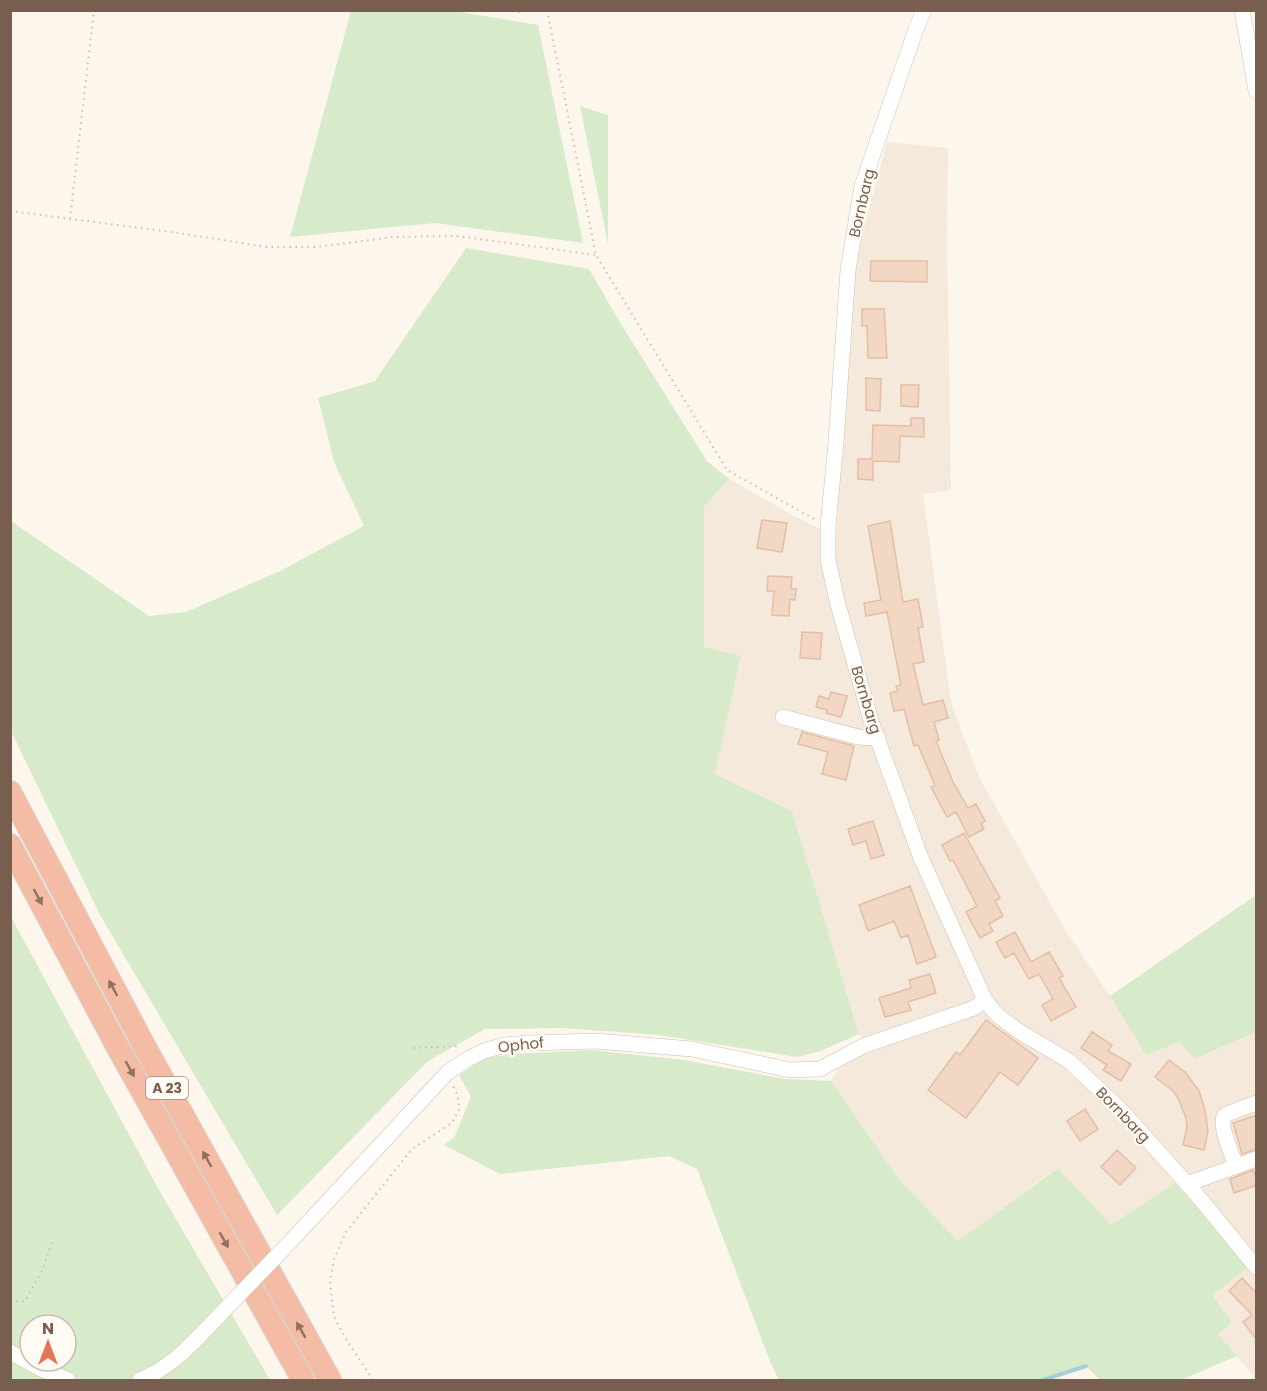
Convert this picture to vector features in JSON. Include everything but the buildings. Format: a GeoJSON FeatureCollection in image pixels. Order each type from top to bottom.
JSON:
{"type":"FeatureCollection","features":[{"type":"Feature","properties":{"kind":"highway","name":"A 23"},"geometry":{"type":"LineString","coordinates":[[10,792],[146,1049],[330,1380]]}},
{"type":"Feature","properties":{"kind":"highway","name":"A 23"},"geometry":{"type":"LineString","coordinates":[[10,845],[117,1046],[303,1380]]}},
{"type":"Feature","properties":{"kind":"street","name":"Bornbarg"},"geometry":{"type":"LineString","coordinates":[[924,10],[862,186],[848,270],[828,526],[828,560],[837,600],[872,724],[921,858],[986,1000],[997,1015],[1005,1021],[1069,1061],[1122,1112],[1257,1267]]}},
{"type":"Feature","properties":{"kind":"street"},"geometry":{"type":"LineString","coordinates":[[1242,10],[1257,91]]}},
{"type":"Feature","properties":{"kind":"street"},"geometry":{"type":"LineString","coordinates":[[783,717],[858,738],[878,738]]}},
{"type":"Feature","properties":{"kind":"street","name":"Ophof"},"geometry":{"type":"LineString","coordinates":[[140,1380],[158,1372],[177,1359],[290,1242],[447,1073],[484,1051],[504,1045],[596,1041],[692,1049],[790,1070],[820,1069],[863,1046],[974,1008],[986,1000]]}},
{"type":"Feature","properties":{"kind":"street"},"geometry":{"type":"LineString","coordinates":[[1236,1166],[1224,1130],[1223,1118],[1224,1115],[1257,1103]]}},
{"type":"Feature","properties":{"kind":"street"},"geometry":{"type":"LineString","coordinates":[[1187,1184],[1257,1159]]}},
{"type":"Feature","properties":{"kind":"street"},"geometry":{"type":"LineString","coordinates":[[10,1352],[39,1368],[68,1380]]}},
{"type":"Feature","properties":{"kind":"path"},"geometry":{"type":"LineString","coordinates":[[70,219],[94,10]]}},
{"type":"Feature","properties":{"kind":"path"},"geometry":{"type":"LineString","coordinates":[[512,10],[519,12],[521,10]]}},
{"type":"Feature","properties":{"kind":"path"},"geometry":{"type":"LineString","coordinates":[[547,10],[596,255],[727,470],[828,526]]}},
{"type":"Feature","properties":{"kind":"path"},"geometry":{"type":"LineString","coordinates":[[10,211],[267,247],[316,247],[393,237],[457,236],[596,255]]}},
{"type":"Feature","properties":{"kind":"path"},"geometry":{"type":"LineString","coordinates":[[413,1048],[470,1046]]}},
{"type":"Feature","properties":{"kind":"path"},"geometry":{"type":"LineString","coordinates":[[373,1380],[334,1317],[330,1281],[334,1259],[346,1232],[411,1149],[452,1123],[460,1108],[457,1094],[447,1073]]}},
{"type":"Feature","properties":{"kind":"path"},"geometry":{"type":"LineString","coordinates":[[10,1302],[25,1301],[43,1269],[52,1242]]}},
{"type":"Feature","properties":{"kind":"shaded area"},"geometry":{"type":"Polygon","coordinates":[[[887,142],[948,148],[947,241],[951,490],[923,494],[951,703],[979,777],[1067,933],[1146,1054],[1179,1042],[1196,1059],[1256,1032],[1256,1379],[1218,1334],[1212,1295],[1250,1266],[1111,1225],[1057,1168],[958,1241],[900,1181],[831,1081],[861,1039],[792,811],[715,774],[741,657],[704,647],[704,507],[729,479],[836,537],[855,273],[862,236],[887,142]]]}},
{"type":"Feature","properties":{"kind":"green space"},"geometry":{"type":"Polygon","coordinates":[[[351,11],[454,11],[538,25],[583,243],[435,223],[290,237],[351,11]]]}},
{"type":"Feature","properties":{"kind":"green space"},"geometry":{"type":"Polygon","coordinates":[[[580,106],[608,115],[608,244],[580,106]]]}},
{"type":"Feature","properties":{"kind":"green space"},"geometry":{"type":"Polygon","coordinates":[[[466,248],[589,269],[707,461],[729,479],[704,507],[704,647],[741,656],[715,774],[792,811],[859,1034],[821,1051],[797,1057],[659,1035],[563,1028],[485,1029],[428,1061],[277,1215],[100,915],[11,731],[11,521],[149,616],[186,612],[280,571],[364,526],[334,462],[318,398],[375,381],[466,248]]]}},
{"type":"Feature","properties":{"kind":"green space"},"geometry":{"type":"Polygon","coordinates":[[[1256,895],[1256,1032],[1195,1059],[1179,1042],[1146,1055],[1110,996],[1256,895]]]}},
{"type":"Feature","properties":{"kind":"green space"},"geometry":{"type":"Polygon","coordinates":[[[10,915],[159,1190],[270,1380],[11,1380],[10,915]]]}},
{"type":"Feature","properties":{"kind":"green space"},"geometry":{"type":"Polygon","coordinates":[[[590,1050],[684,1060],[785,1079],[831,1081],[900,1181],[958,1241],[1058,1168],[1111,1225],[1175,1183],[1250,1266],[1212,1295],[1232,1323],[1218,1334],[1237,1356],[1181,1380],[1100,1380],[1086,1366],[1043,1380],[779,1380],[697,1169],[669,1156],[500,1174],[444,1145],[454,1138],[471,1097],[459,1075],[485,1058],[511,1054],[590,1050]]]}},
{"type":"Feature","properties":{"kind":"waterway"},"geometry":{"type":"LineString","coordinates":[[1043,1380],[1086,1366]]}}]}
